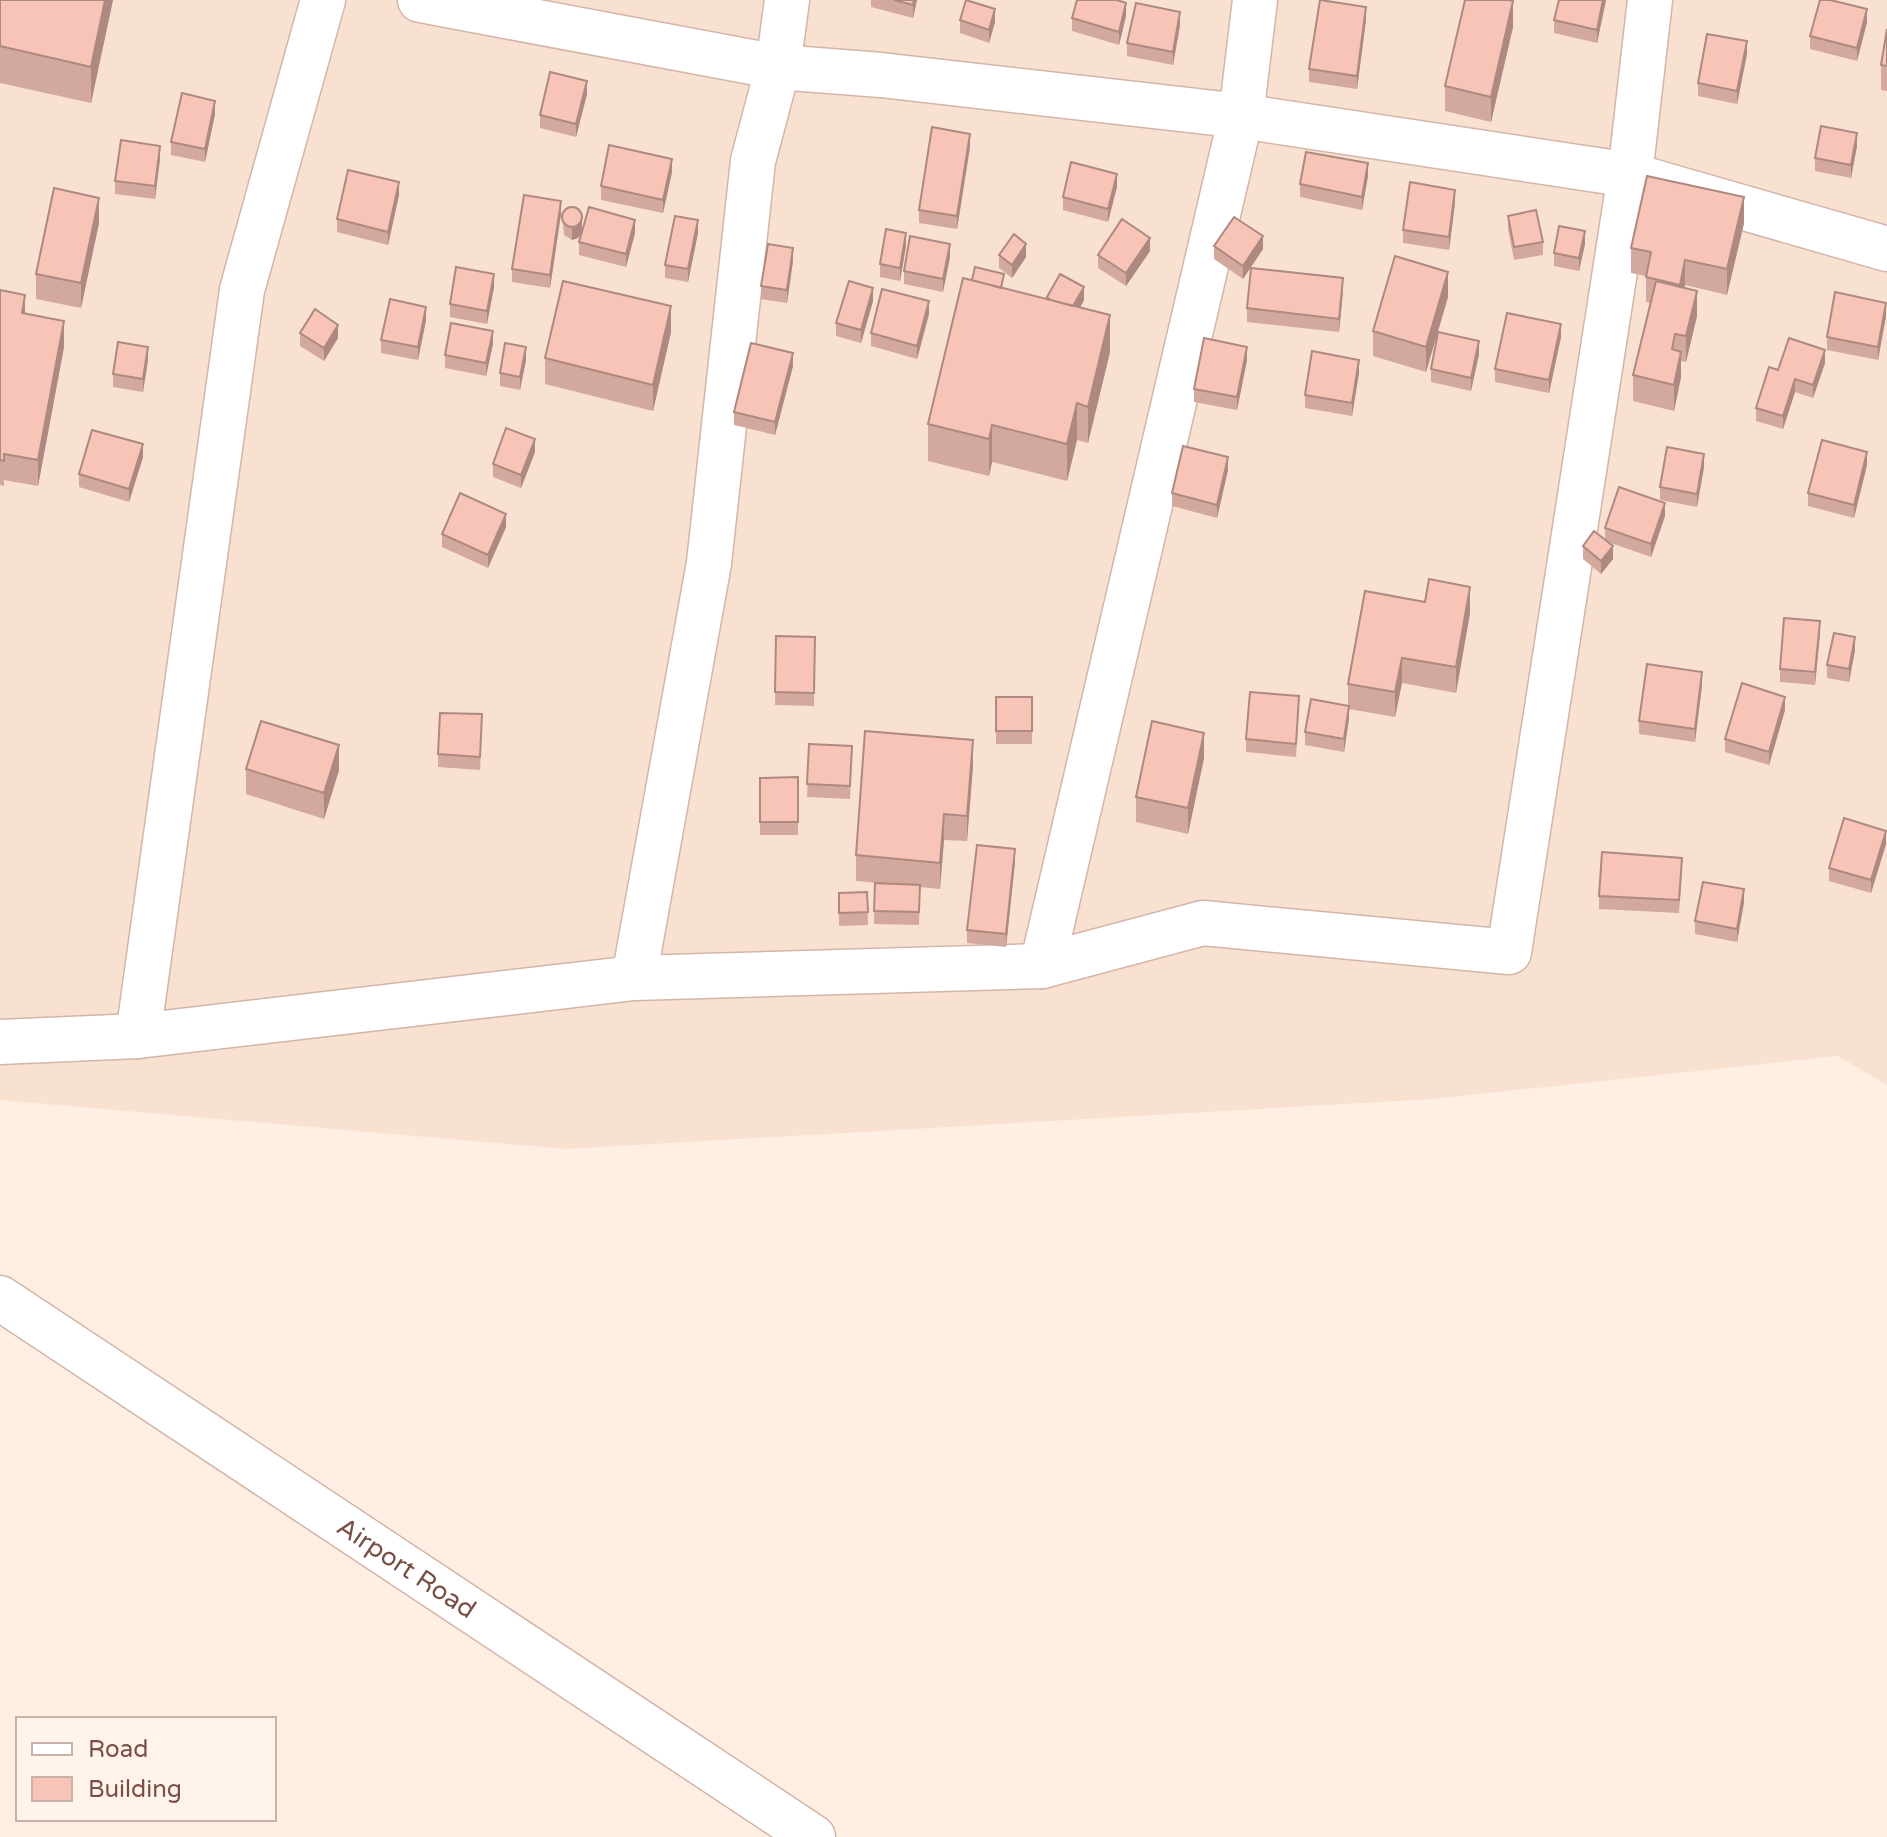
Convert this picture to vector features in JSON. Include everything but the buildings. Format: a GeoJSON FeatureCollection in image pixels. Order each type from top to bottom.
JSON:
{"type":"FeatureCollection","features":[{"type":"Feature","properties":{"kind":"street"},"geometry":{"type":"LineString","coordinates":[[138,1036],[242,290],[323,0]]}},
{"type":"Feature","properties":{"kind":"street"},"geometry":{"type":"LineString","coordinates":[[420,0],[778,67],[881,75],[1241,116],[1630,175],[1887,249]]}},
{"type":"Feature","properties":{"kind":"street"},"geometry":{"type":"LineString","coordinates":[[634,978],[709,563],[753,161],[778,67],[787,0]]}},
{"type":"Feature","properties":{"kind":"street"},"geometry":{"type":"LineString","coordinates":[[1042,966],[1241,116],[1255,0]]}},
{"type":"Feature","properties":{"kind":"street"},"geometry":{"type":"LineString","coordinates":[[0,1042],[138,1036],[634,978],[1042,966],[1203,923],[1509,952],[1630,175],[1650,0]]}},
{"type":"Feature","properties":{"kind":"street","name":"Airport Road"},"geometry":{"type":"LineString","coordinates":[[0,1298],[813,1837]]}},
{"type":"Feature","properties":{"kind":"shaded area"},"geometry":{"type":"Polygon","coordinates":[[[0,0],[1887,0],[1887,1085],[1838,1056],[1432,1099],[566,1149],[0,1100],[0,0]]]}}]}
